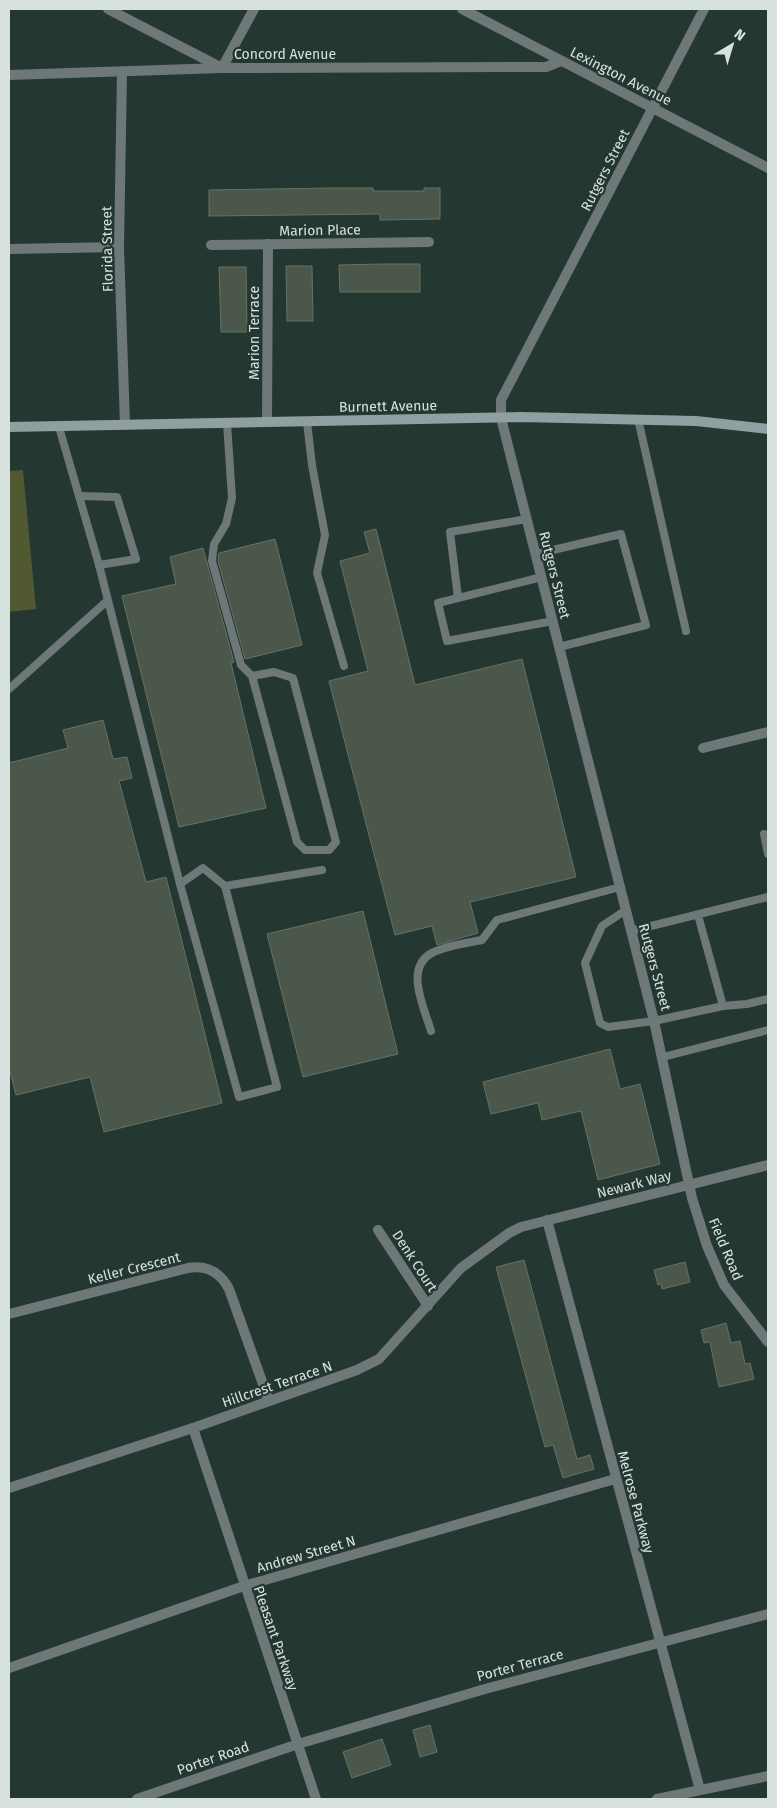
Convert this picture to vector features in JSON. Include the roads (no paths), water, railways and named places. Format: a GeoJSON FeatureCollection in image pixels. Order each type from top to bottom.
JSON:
{"type":"FeatureCollection","features":[{"type":"Feature","properties":{"kind":"street"},"geometry":{"type":"LineString","coordinates":[[108,9],[222,68],[254,9]]}},
{"type":"Feature","properties":{"kind":"street","name":"Lexington Avenue"},"geometry":{"type":"LineString","coordinates":[[462,9],[768,168]]}},
{"type":"Feature","properties":{"kind":"street","name":"Rutgers Street"},"geometry":{"type":"LineString","coordinates":[[689,1184],[663,1057],[501,418],[502,400],[704,9]]}},
{"type":"Feature","properties":{"kind":"street","name":"Concord Avenue"},"geometry":{"type":"LineString","coordinates":[[9,75],[122,73],[222,68],[546,67],[561,61]]}},
{"type":"Feature","properties":{"kind":"street","name":"Florida Street"},"geometry":{"type":"LineString","coordinates":[[122,73],[119,247],[125,425]]}},
{"type":"Feature","properties":{"kind":"street","name":"Marion Place"},"geometry":{"type":"LineString","coordinates":[[211,245],[429,242]]}},
{"type":"Feature","properties":{"kind":"street","name":"Marion Terrace"},"geometry":{"type":"LineString","coordinates":[[267,422],[268,244]]}},
{"type":"Feature","properties":{"kind":"street"},"geometry":{"type":"LineString","coordinates":[[9,249],[119,247]]}},
{"type":"Feature","properties":{"kind":"street","name":"Burnett Avenue"},"geometry":{"type":"LineString","coordinates":[[9,427],[501,418],[696,420],[768,429]]}},
{"type":"Feature","properties":{"kind":"street"},"geometry":{"type":"LineString","coordinates":[[703,748],[768,732]]}},
{"type":"Feature","properties":{"kind":"street","name":"Newark Way"},"geometry":{"type":"LineString","coordinates":[[509,1233],[546,1220],[768,1165]]}},
{"type":"Feature","properties":{"kind":"street","name":"Field Road"},"geometry":{"type":"LineString","coordinates":[[689,1184],[707,1246],[724,1285],[768,1342]]}},
{"type":"Feature","properties":{"kind":"street","name":"Melrose Parkway"},"geometry":{"type":"LineString","coordinates":[[546,1220],[700,1790]]}},
{"type":"Feature","properties":{"kind":"street","name":"Denk Court"},"geometry":{"type":"LineString","coordinates":[[378,1230],[428,1306]]}},
{"type":"Feature","properties":{"kind":"street","name":"Hillcrest Terrace N"},"geometry":{"type":"LineString","coordinates":[[9,1488],[193,1428],[337,1378],[379,1359],[461,1268],[509,1233]]}},
{"type":"Feature","properties":{"kind":"street","name":"Keller Crescent"},"geometry":{"type":"LineString","coordinates":[[9,1314],[188,1268],[207,1268],[224,1280],[230,1289],[269,1401]]}},
{"type":"Feature","properties":{"kind":"street","name":"Pleasant Parkway"},"geometry":{"type":"LineString","coordinates":[[193,1428],[316,1799]]}},
{"type":"Feature","properties":{"kind":"street","name":"Andrew Street N"},"geometry":{"type":"LineString","coordinates":[[9,1668],[244,1586],[615,1479]]}},
{"type":"Feature","properties":{"kind":"street","name":"Porter Terrace"},"geometry":{"type":"LineString","coordinates":[[298,1744],[484,1689],[768,1614]]}},
{"type":"Feature","properties":{"kind":"street","name":"Porter Road"},"geometry":{"type":"LineString","coordinates":[[137,1799],[298,1744]]}},
{"type":"Feature","properties":{"kind":"street"},"geometry":{"type":"LineString","coordinates":[[657,1799],[768,1776]]}},
{"type":"Feature","properties":{"kind":"lane"},"geometry":{"type":"LineString","coordinates":[[638,419],[686,631]]}},
{"type":"Feature","properties":{"kind":"lane"},"geometry":{"type":"LineString","coordinates":[[307,422],[312,465],[325,535],[318,573],[344,666]]}},
{"type":"Feature","properties":{"kind":"lane"},"geometry":{"type":"LineString","coordinates":[[226,423],[232,498],[226,524],[214,544],[212,560],[240,665],[252,676],[297,842],[306,850],[329,850],[336,842],[293,678],[274,672],[252,676]]}},
{"type":"Feature","properties":{"kind":"lane"},"geometry":{"type":"LineString","coordinates":[[59,427],[99,565],[180,884],[239,1097],[276,1087],[224,886],[203,868],[180,884]]}},
{"type":"Feature","properties":{"kind":"lane"},"geometry":{"type":"LineString","coordinates":[[79,496],[117,497],[136,559],[99,565]]}},
{"type":"Feature","properties":{"kind":"lane"},"geometry":{"type":"LineString","coordinates":[[458,598],[450,532],[527,518]]}},
{"type":"Feature","properties":{"kind":"lane"},"geometry":{"type":"LineString","coordinates":[[536,554],[621,534],[646,625],[559,648]]}},
{"type":"Feature","properties":{"kind":"lane"},"geometry":{"type":"LineString","coordinates":[[542,577],[438,603],[447,641],[553,621]]}},
{"type":"Feature","properties":{"kind":"lane"},"geometry":{"type":"LineString","coordinates":[[9,690],[107,601]]}},
{"type":"Feature","properties":{"kind":"lane"},"geometry":{"type":"LineString","coordinates":[[764,834],[768,854]]}},
{"type":"Feature","properties":{"kind":"lane"},"geometry":{"type":"LineString","coordinates":[[224,886],[322,870]]}},
{"type":"Feature","properties":{"kind":"lane"},"geometry":{"type":"LineString","coordinates":[[431,1032],[416,976],[421,961],[427,956],[434,951],[482,940],[497,920],[620,887]]}},
{"type":"Feature","properties":{"kind":"lane"},"geometry":{"type":"LineString","coordinates":[[631,930],[768,897]]}},
{"type":"Feature","properties":{"kind":"lane"},"geometry":{"type":"LineString","coordinates":[[626,910],[602,926],[585,963],[600,1023],[608,1028],[768,999]]}},
{"type":"Feature","properties":{"kind":"lane"},"geometry":{"type":"LineString","coordinates":[[698,915],[723,1006]]}},
{"type":"Feature","properties":{"kind":"lane"},"geometry":{"type":"LineString","coordinates":[[663,1057],[768,1030]]}}]}
